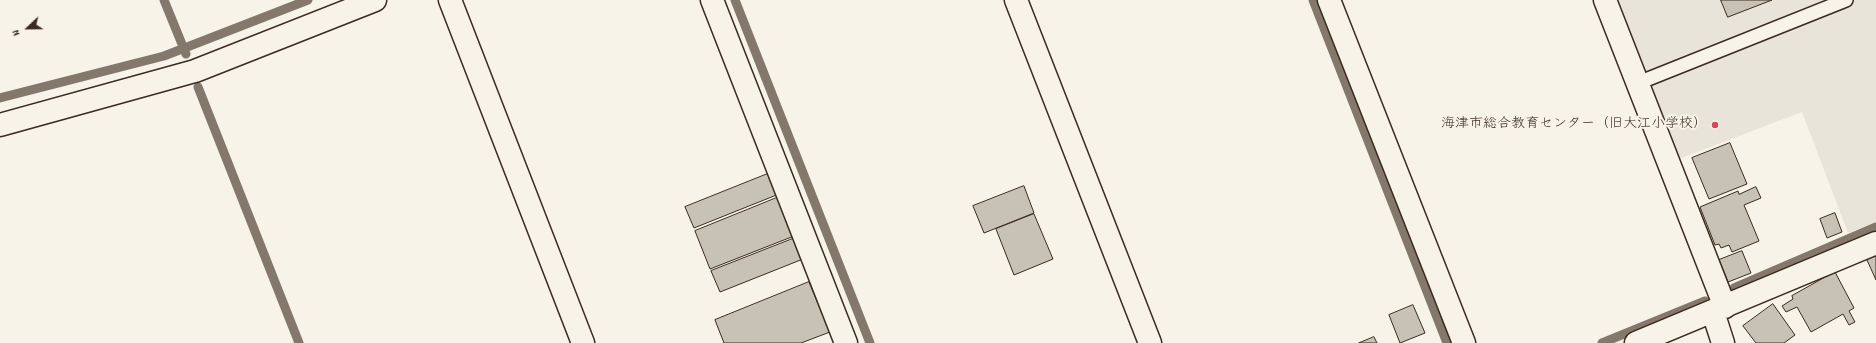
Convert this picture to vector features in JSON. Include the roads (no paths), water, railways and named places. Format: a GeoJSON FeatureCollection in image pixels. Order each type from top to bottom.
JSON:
{"type":"FeatureCollection","features":[{"type":"Feature","properties":{"kind":"street"},"geometry":{"type":"LineString","coordinates":[[0,125],[195,71],[375,0]]}},
{"type":"Feature","properties":{"kind":"street"},"geometry":{"type":"LineString","coordinates":[[450,0],[583,343]]}},
{"type":"Feature","properties":{"kind":"street"},"geometry":{"type":"LineString","coordinates":[[712,0],[846,343]]}},
{"type":"Feature","properties":{"kind":"street"},"geometry":{"type":"LineString","coordinates":[[1016,0],[1150,343]]}},
{"type":"Feature","properties":{"kind":"street"},"geometry":{"type":"LineString","coordinates":[[1329,0],[1464,343]]}},
{"type":"Feature","properties":{"kind":"street"},"geometry":{"type":"LineString","coordinates":[[1605,0],[1638,83],[1719,309],[1723,343]]}},
{"type":"Feature","properties":{"kind":"street"},"geometry":{"type":"LineString","coordinates":[[1636,343],[1876,243]]}},
{"type":"Feature","properties":{"kind":"lane"},"geometry":{"type":"LineString","coordinates":[[1638,83],[1846,0]]}},
{"type":"Feature","properties":{"kind":"waterway"},"geometry":{"type":"LineString","coordinates":[[164,0],[186,54]]}},
{"type":"Feature","properties":{"kind":"waterway"},"geometry":{"type":"LineString","coordinates":[[0,98],[164,56],[308,0]]}},
{"type":"Feature","properties":{"kind":"waterway"},"geometry":{"type":"LineString","coordinates":[[735,0],[870,343]]}},
{"type":"Feature","properties":{"kind":"waterway"},"geometry":{"type":"LineString","coordinates":[[1313,0],[1447,343]]}},
{"type":"Feature","properties":{"kind":"waterway"},"geometry":{"type":"LineString","coordinates":[[198,87],[299,343]]}},
{"type":"Feature","properties":{"kind":"waterway"},"geometry":{"type":"LineString","coordinates":[[1734,288],[1876,227]]}},
{"type":"Feature","properties":{"kind":"waterway"},"geometry":{"type":"LineString","coordinates":[[1602,343],[1705,301]]}},
{"type":"Feature","properties":{"kind":"place","name":"海津市総合教育センター（旧大江小学校）"},"geometry":{"type":"Point","coordinates":[1715,125]}}]}
